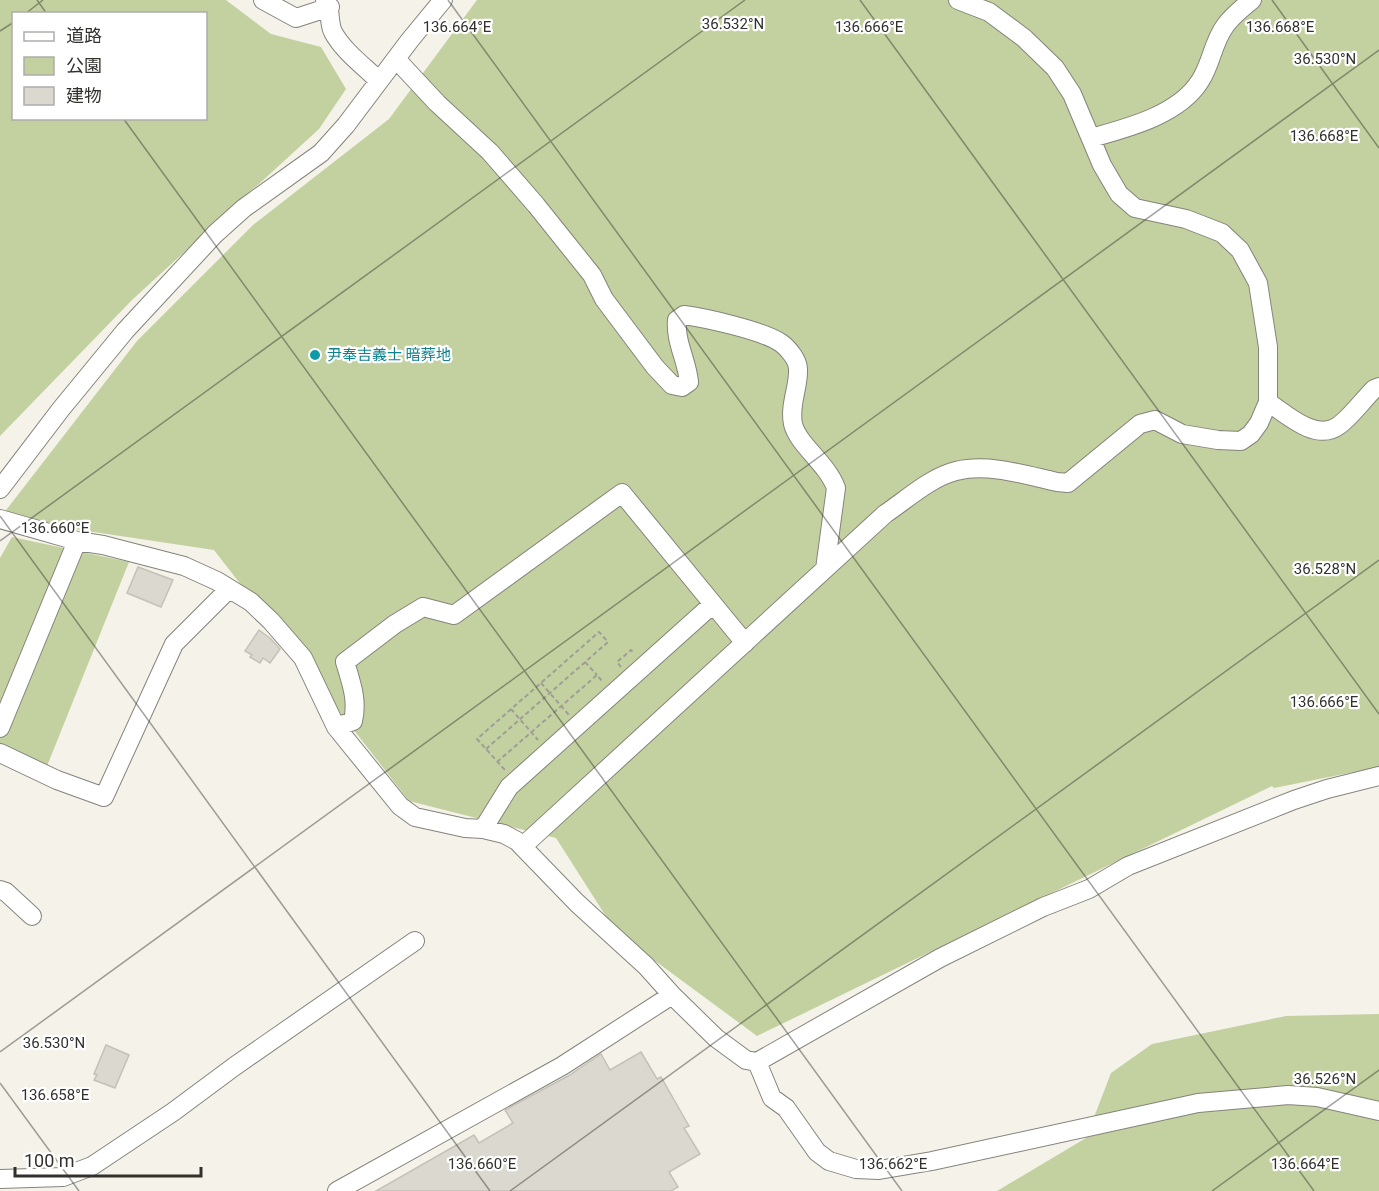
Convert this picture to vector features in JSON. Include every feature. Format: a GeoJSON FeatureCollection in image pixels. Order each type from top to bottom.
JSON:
{"type":"FeatureCollection","features":[{"type":"Feature","properties":{"kind":"street"},"geometry":{"type":"LineString","coordinates":[[263,0],[296,18],[328,4],[332,31],[380,81]]}},
{"type":"Feature","properties":{"kind":"street"},"geometry":{"type":"LineString","coordinates":[[0,489],[125,331],[215,234],[244,208],[321,153],[346,125],[443,0]]}},
{"type":"Feature","properties":{"kind":"street"},"geometry":{"type":"LineString","coordinates":[[523,846],[885,514],[938,478],[957,471],[989,469],[1068,483],[1140,424],[1155,420],[1182,434],[1240,441],[1251,434],[1259,423],[1268,402],[1268,347],[1258,283],[1240,250],[1222,233],[1186,219],[1136,208],[1119,194],[1102,165],[1072,94],[1055,68],[1023,38],[989,12],[958,0]]}},
{"type":"Feature","properties":{"kind":"street"},"geometry":{"type":"LineString","coordinates":[[1091,138],[1125,128],[1174,107],[1187,98],[1201,81],[1223,27],[1252,0]]}},
{"type":"Feature","properties":{"kind":"street"},"geometry":{"type":"LineString","coordinates":[[396,59],[437,104],[490,152],[536,205],[592,275],[604,299],[655,367],[672,385],[682,387],[689,382],[687,365],[676,334],[677,320],[684,315],[701,317],[764,335],[782,343],[795,358],[798,368],[792,405],[793,424],[799,437],[831,476],[836,488],[825,569]]}},
{"type":"Feature","properties":{"kind":"street"},"geometry":{"type":"LineString","coordinates":[[1268,402],[1309,429],[1329,430],[1339,426],[1374,389],[1379,387]]}},
{"type":"Feature","properties":{"kind":"street"},"geometry":{"type":"LineString","coordinates":[[336,727],[353,721],[355,712],[356,702],[345,662],[395,624],[423,607],[454,615],[622,493],[745,643]]}},
{"type":"Feature","properties":{"kind":"street"},"geometry":{"type":"LineString","coordinates":[[0,519],[77,541],[103,545],[184,566],[217,581],[251,602],[303,658],[336,727],[400,806],[415,817],[504,834],[523,846],[577,903],[646,966],[672,995],[732,1051],[746,1060],[757,1062],[940,958],[1033,912],[1089,889],[1128,866],[1327,789],[1379,776]]}},
{"type":"Feature","properties":{"kind":"street"},"geometry":{"type":"LineString","coordinates":[[0,728],[77,541]]}},
{"type":"Feature","properties":{"kind":"street"},"geometry":{"type":"LineString","coordinates":[[0,753],[57,780],[104,797],[174,644],[229,589]]}},
{"type":"Feature","properties":{"kind":"street"},"geometry":{"type":"LineString","coordinates":[[483,829],[514,782],[713,604]]}},
{"type":"Feature","properties":{"kind":"street"},"geometry":{"type":"LineString","coordinates":[[0,890],[6,892],[33,916]]}},
{"type":"Feature","properties":{"kind":"street"},"geometry":{"type":"LineString","coordinates":[[0,1179],[63,1177],[92,1166],[173,1112],[415,941]]}},
{"type":"Feature","properties":{"kind":"street"},"geometry":{"type":"LineString","coordinates":[[337,1191],[562,1066],[672,995]]}},
{"type":"Feature","properties":{"kind":"street"},"geometry":{"type":"LineString","coordinates":[[757,1062],[772,1098],[786,1108],[817,1152],[829,1161],[856,1169],[879,1170],[932,1161],[1198,1103],[1288,1095],[1317,1097],[1379,1111]]}},
{"type":"Feature","properties":{"kind":"path"},"geometry":{"type":"LineString","coordinates":[[486,749],[608,642],[599,632],[477,739],[514,782]]}},
{"type":"Feature","properties":{"kind":"path"},"geometry":{"type":"LineString","coordinates":[[585,662],[613,693]]}},
{"type":"Feature","properties":{"kind":"path"},"geometry":{"type":"LineString","coordinates":[[497,762],[597,675]]}},
{"type":"Feature","properties":{"kind":"path"},"geometry":{"type":"LineString","coordinates":[[541,683],[577,725]]}},
{"type":"Feature","properties":{"kind":"path"},"geometry":{"type":"LineString","coordinates":[[511,709],[548,751]]}},
{"type":"Feature","properties":{"kind":"green space"},"geometry":{"type":"Polygon","coordinates":[[[0,0],[226,0],[271,34],[321,47],[346,89],[319,129],[133,299],[0,436],[0,0]]]}},
{"type":"Feature","properties":{"kind":"green space"},"geometry":{"type":"Polygon","coordinates":[[[477,0],[1379,0],[1379,767],[1274,788],[1272,786],[757,1036],[616,932],[556,838],[409,801],[214,550],[0,518],[137,341],[253,225],[389,119],[477,0]]]}},
{"type":"Feature","properties":{"kind":"green space"},"geometry":{"type":"Polygon","coordinates":[[[12,537],[129,562],[47,766],[0,746],[0,558],[12,537]]]}},
{"type":"Feature","properties":{"kind":"green space"},"geometry":{"type":"Polygon","coordinates":[[[1379,1014],[1379,1191],[997,1191],[1086,1138],[1111,1073],[1152,1044],[1286,1016],[1379,1014]]]}},
{"type":"Feature","properties":{"kind":"building"},"geometry":{"type":"Polygon","coordinates":[[[138,567],[173,580],[161,607],[127,593],[138,567]]]}},
{"type":"Feature","properties":{"kind":"building"},"geometry":{"type":"Polygon","coordinates":[[[259,630],[280,649],[270,663],[263,658],[260,663],[245,651],[259,630]]]}},
{"type":"Feature","properties":{"kind":"building"},"geometry":{"type":"Polygon","coordinates":[[[106,1045],[129,1055],[115,1088],[94,1080],[97,1075],[94,1074],[106,1045]]]}},
{"type":"Feature","properties":{"kind":"building"},"geometry":{"type":"Polygon","coordinates":[[[641,1052],[657,1079],[661,1077],[689,1126],[684,1128],[700,1154],[669,1172],[678,1187],[671,1191],[376,1191],[474,1135],[479,1143],[513,1123],[505,1110],[568,1076],[601,1054],[610,1070],[641,1052]]]}},
{"type":"Feature","properties":{"kind":"place","name":"尹奉吉義士 暗葬地"},"geometry":{"type":"Point","coordinates":[315,355]}}]}
